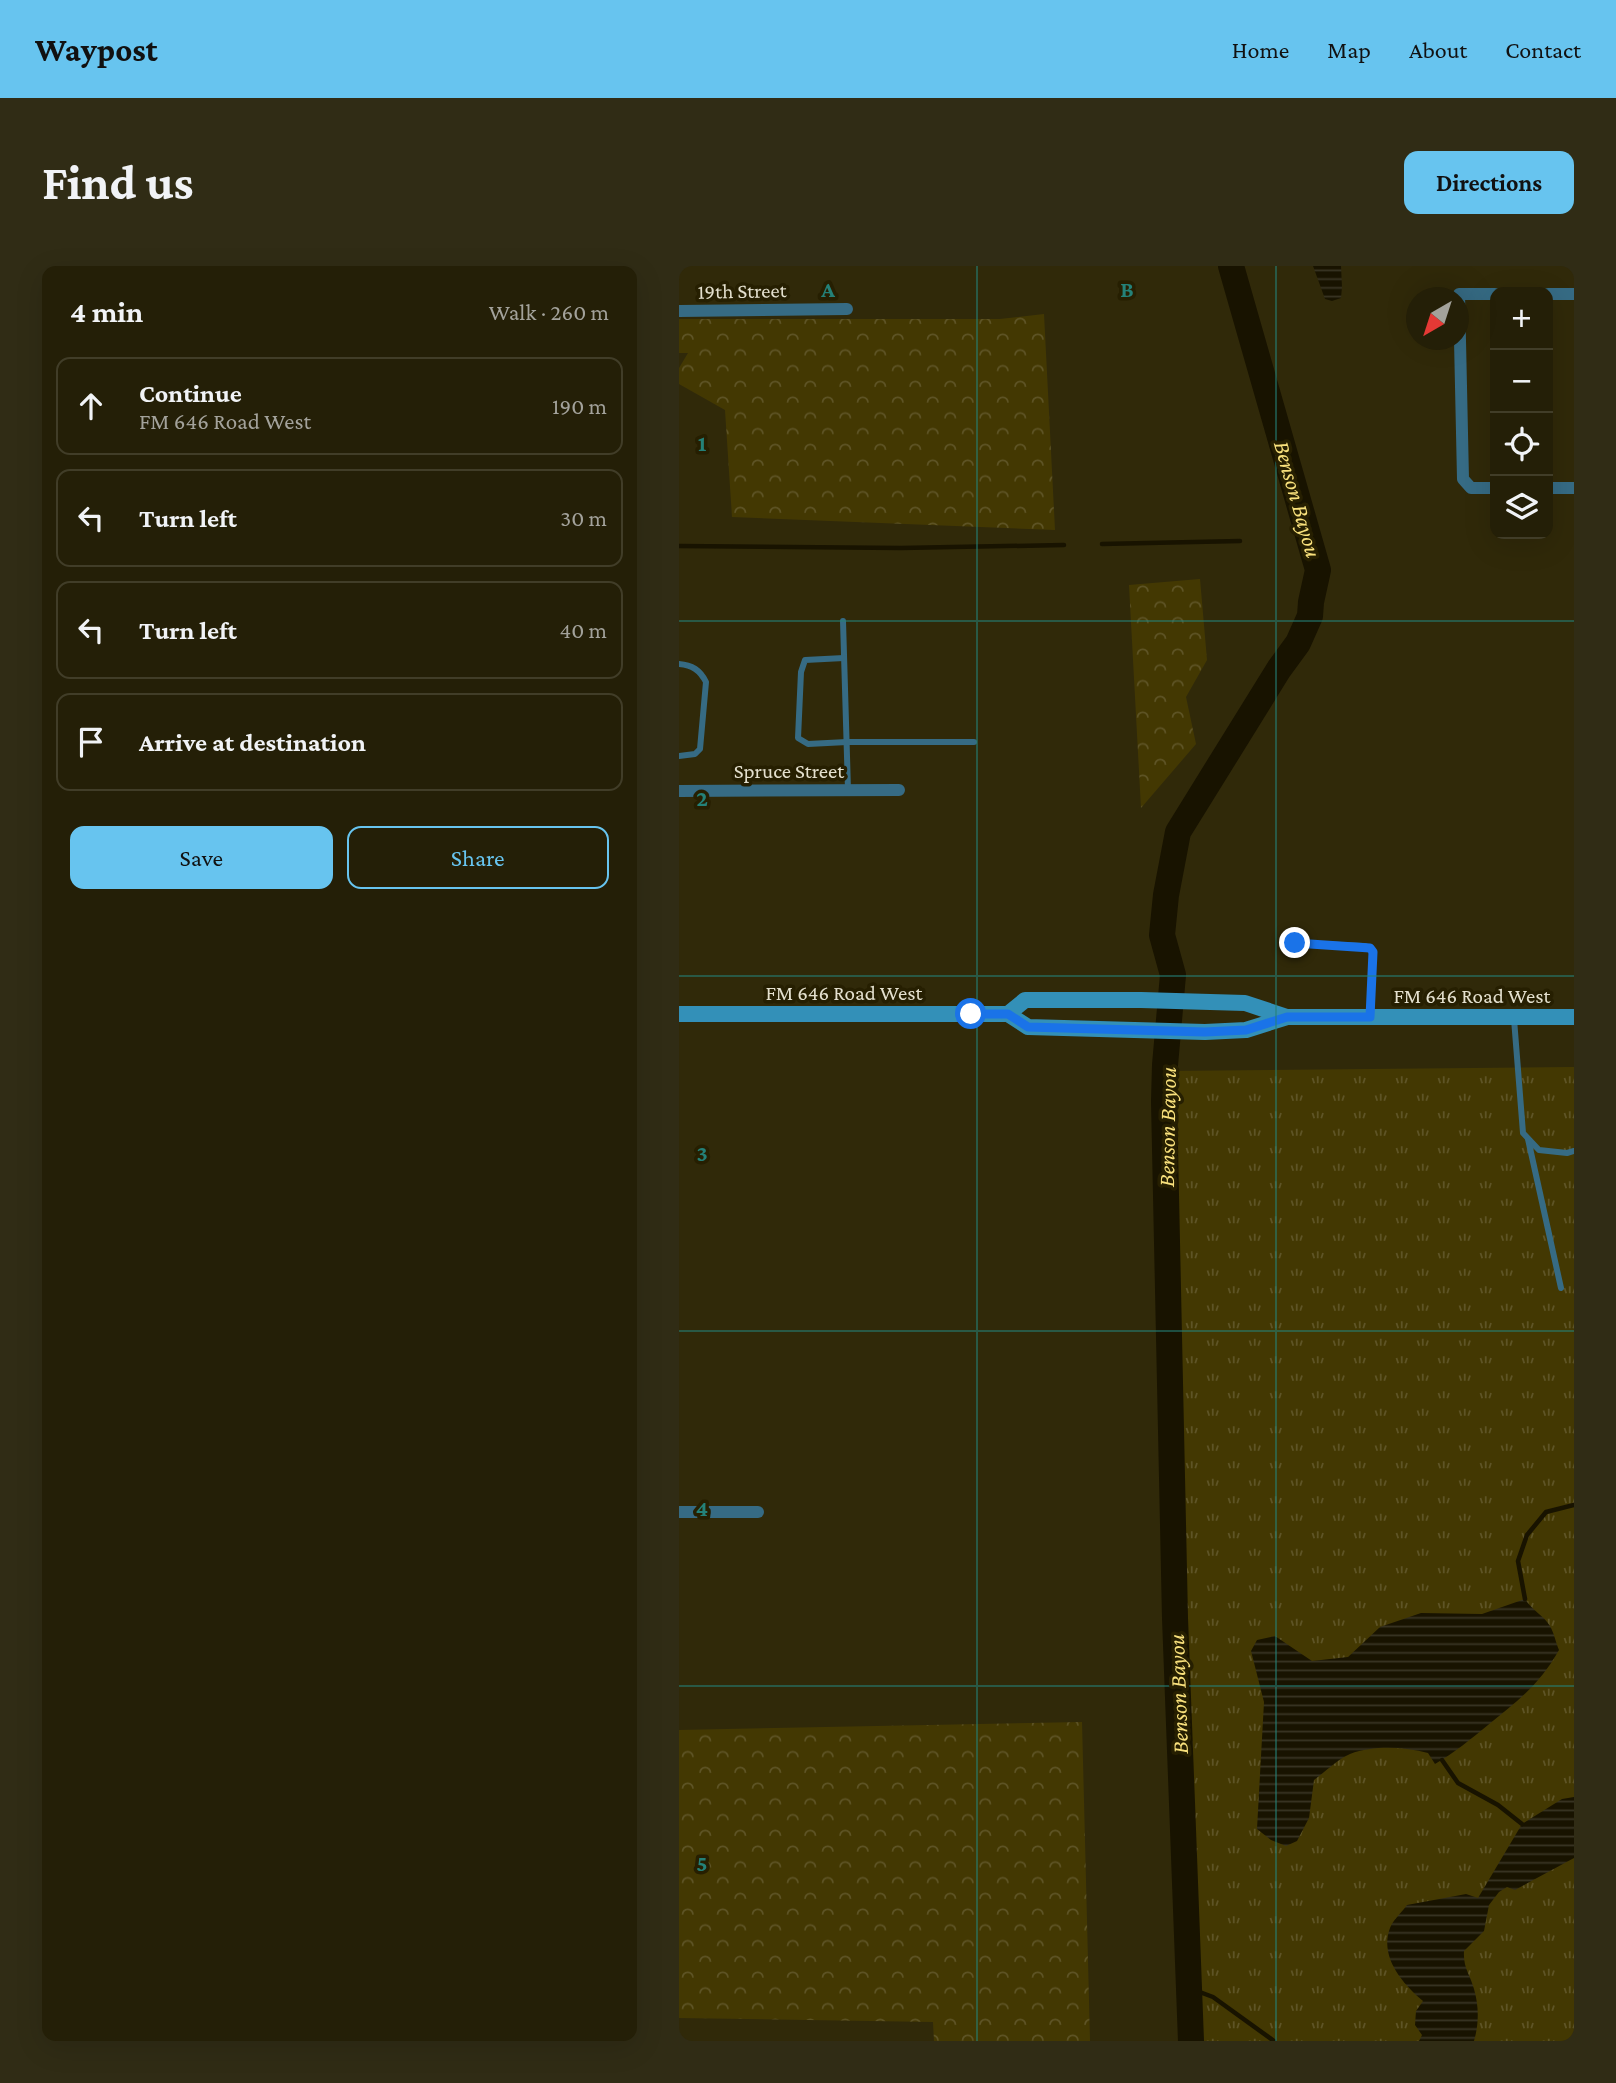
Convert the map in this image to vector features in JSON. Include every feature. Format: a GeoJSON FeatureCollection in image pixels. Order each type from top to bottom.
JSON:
{"type":"FeatureCollection","features":[{"type":"Feature","properties":{"kind":"main road","name":"FM 646 Road West"},"geometry":{"type":"LineString","coordinates":[[1008,1014],[1025,1000],[1141,1000],[1245,1003],[1287,1017]]}},
{"type":"Feature","properties":{"kind":"main road","name":"FM 646 Road West"},"geometry":{"type":"LineString","coordinates":[[679,1014],[1008,1014],[1028,1027],[1205,1032],[1246,1030],[1287,1017],[1574,1017]]}},
{"type":"Feature","properties":{"kind":"street"},"geometry":{"type":"LineString","coordinates":[[1553,294],[1574,293]]}},
{"type":"Feature","properties":{"kind":"street"},"geometry":{"type":"LineString","coordinates":[[1490,294],[1459,294],[1463,479],[1471,488],[1490,488]]}},
{"type":"Feature","properties":{"kind":"street","name":"19th Street"},"geometry":{"type":"LineString","coordinates":[[679,311],[847,309]]}},
{"type":"Feature","properties":{"kind":"street"},"geometry":{"type":"LineString","coordinates":[[1553,488],[1574,488]]}},
{"type":"Feature","properties":{"kind":"street","name":"Spruce Street"},"geometry":{"type":"LineString","coordinates":[[679,791],[899,790]]}},
{"type":"Feature","properties":{"kind":"street"},"geometry":{"type":"LineString","coordinates":[[679,1512],[758,1512]]}},
{"type":"Feature","properties":{"kind":"lane"},"geometry":{"type":"LineString","coordinates":[[843,621],[848,790]]}},
{"type":"Feature","properties":{"kind":"lane"},"geometry":{"type":"LineString","coordinates":[[845,658],[803,662],[798,738],[808,744],[974,742]]}},
{"type":"Feature","properties":{"kind":"lane"},"geometry":{"type":"LineString","coordinates":[[679,664],[689,665],[701,673],[706,682],[700,749],[695,754],[679,756]]}},
{"type":"Feature","properties":{"kind":"lane"},"geometry":{"type":"LineString","coordinates":[[1295,943],[1370,948],[1373,952],[1370,1017]]}},
{"type":"Feature","properties":{"kind":"lane"},"geometry":{"type":"LineString","coordinates":[[1514,1017],[1523,1133],[1539,1150],[1567,1153],[1574,1151]]}},
{"type":"Feature","properties":{"kind":"lane"},"geometry":{"type":"LineString","coordinates":[[1528,1138],[1561,1288]]}},
{"type":"Feature","properties":{"kind":"green space"},"geometry":{"type":"Polygon","coordinates":[[[1044,314],[1055,530],[732,517],[725,410],[679,384],[679,368],[688,353],[679,353],[679,319],[1000,319],[1044,314]]]}},
{"type":"Feature","properties":{"kind":"green space"},"geometry":{"type":"Polygon","coordinates":[[[1200,579],[1207,660],[1186,697],[1196,744],[1141,808],[1129,585],[1200,579]]]}},
{"type":"Feature","properties":{"kind":"green space"},"geometry":{"type":"Polygon","coordinates":[[[1574,1067],[1574,2041],[1188,2041],[1166,1071],[1574,1067]]]}},
{"type":"Feature","properties":{"kind":"green space"},"geometry":{"type":"Polygon","coordinates":[[[1082,1722],[1090,2041],[934,2041],[933,2022],[679,2018],[679,1730],[1082,1722]]]}},
{"type":"Feature","properties":{"kind":"shaded area"},"geometry":{"type":"Polygon","coordinates":[[[1313,266],[1341,266],[1341,298],[1332,301],[1325,299],[1313,266]]]}},
{"type":"Feature","properties":{"kind":"shaded area"},"geometry":{"type":"Polygon","coordinates":[[[1525,1599],[1550,1626],[1559,1650],[1536,1682],[1509,1708],[1435,1764],[1428,1753],[1399,1748],[1369,1749],[1341,1759],[1314,1780],[1309,1818],[1297,1841],[1286,1846],[1271,1840],[1257,1829],[1264,1702],[1251,1651],[1257,1640],[1275,1636],[1312,1661],[1348,1657],[1380,1627],[1421,1613],[1482,1614],[1525,1599]]]}},
{"type":"Feature","properties":{"kind":"shaded area"},"geometry":{"type":"Polygon","coordinates":[[[1574,1797],[1574,1858],[1515,1890],[1507,1887],[1499,1892],[1489,1905],[1484,1931],[1464,1951],[1477,2002],[1478,2022],[1474,2041],[1419,2041],[1422,2035],[1415,2025],[1416,2011],[1423,2001],[1401,1978],[1390,1959],[1387,1939],[1393,1922],[1407,1905],[1466,1894],[1478,1898],[1522,1824],[1562,1799],[1574,1797]]]}},
{"type":"Feature","properties":{"kind":"waterway","name":"Benson Bayou"},"geometry":{"type":"LineString","coordinates":[[1191,2041],[1175,1618],[1164,1101],[1173,975],[1162,935],[1166,895],[1178,832],[1279,669],[1298,643],[1310,616],[1318,570],[1231,266]]}},
{"type":"Feature","properties":{"kind":"waterway","name":"Benson Bayou"},"geometry":{"type":"LineString","coordinates":[[1299,516],[1303,513]]}},
{"type":"Feature","properties":{"kind":"waterway"},"geometry":{"type":"LineString","coordinates":[[1102,544],[1240,541]]}},
{"type":"Feature","properties":{"kind":"waterway"},"geometry":{"type":"LineString","coordinates":[[679,546],[901,548],[1064,545]]}},
{"type":"Feature","properties":{"kind":"waterway"},"geometry":{"type":"LineString","coordinates":[[1525,1599],[1518,1561],[1527,1535],[1546,1512],[1574,1505]]}},
{"type":"Feature","properties":{"kind":"waterway"},"geometry":{"type":"LineString","coordinates":[[1442,1760],[1458,1783],[1498,1805],[1522,1824]]}},
{"type":"Feature","properties":{"kind":"waterway"},"geometry":{"type":"LineString","coordinates":[[1189,1988],[1213,1997],[1274,2041]]}},
{"type":"Feature","properties":{"kind":"route"},"geometry":{"type":"LineString","coordinates":[[971,1014],[1008,1014],[1028,1027],[1205,1032],[1246,1030],[1287,1017],[1370,1017],[1373,952],[1370,948],[1295,943]]}}]}
